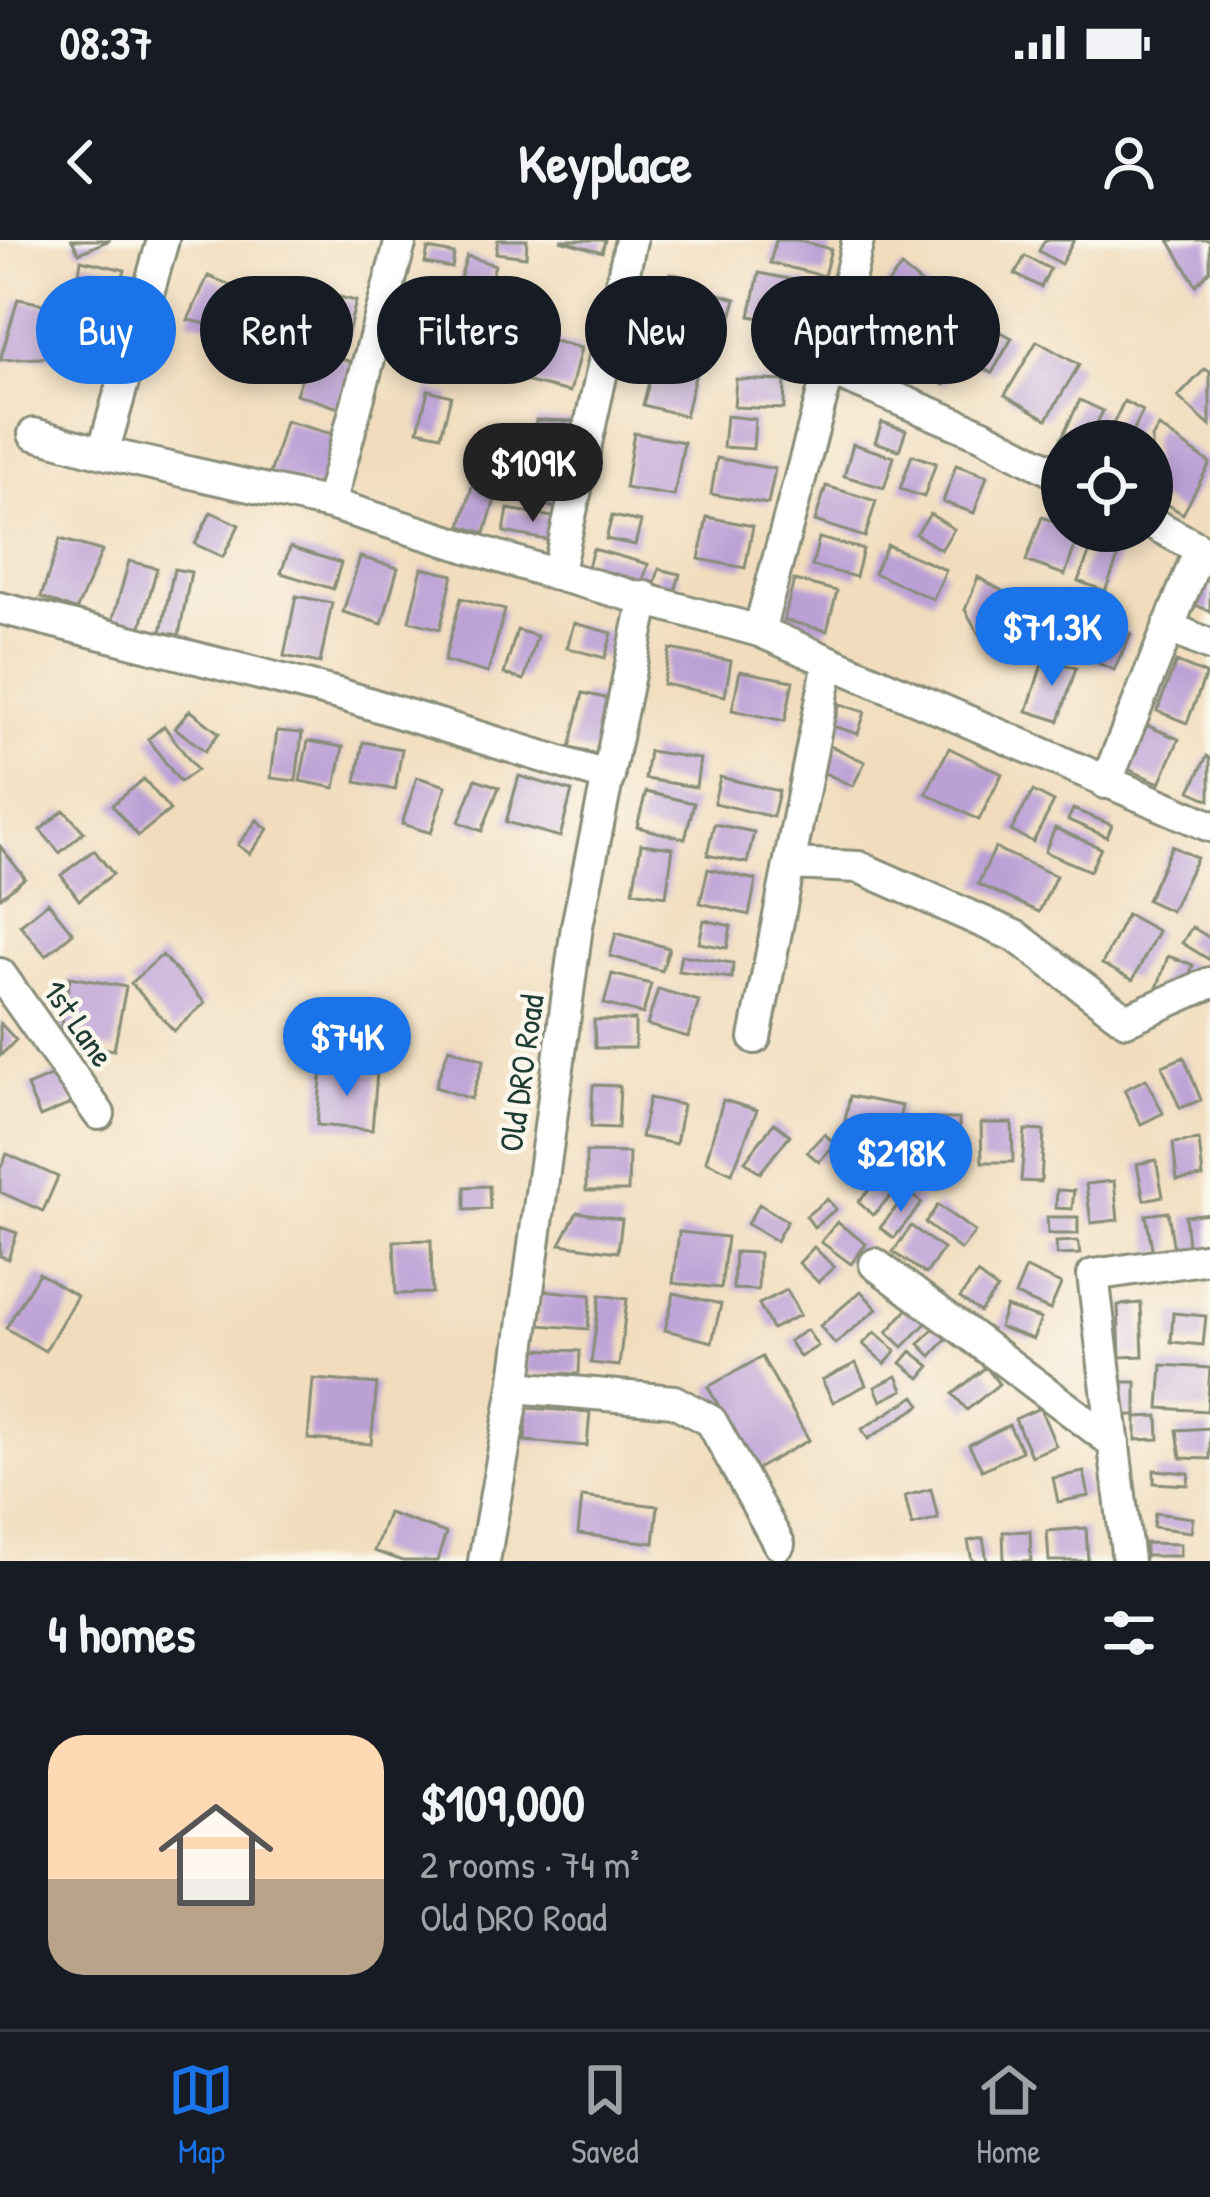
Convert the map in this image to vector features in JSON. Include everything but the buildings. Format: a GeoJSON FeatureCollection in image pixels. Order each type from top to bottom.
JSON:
{"type":"FeatureCollection","features":[{"type":"Feature","properties":{"kind":"street"},"geometry":{"type":"LineString","coordinates":[[103,453],[163,240]]}},
{"type":"Feature","properties":{"kind":"street"},"geometry":{"type":"LineString","coordinates":[[330,504],[401,240]]}},
{"type":"Feature","properties":{"kind":"street"},"geometry":{"type":"LineString","coordinates":[[557,575],[631,240]]}},
{"type":"Feature","properties":{"kind":"street"},"geometry":{"type":"LineString","coordinates":[[850,276],[858,240]]}},
{"type":"Feature","properties":{"kind":"street"},"geometry":{"type":"LineString","coordinates":[[759,631],[826,384]]}},
{"type":"Feature","properties":{"kind":"street"},"geometry":{"type":"LineString","coordinates":[[863,384],[1041,465]]}},
{"type":"Feature","properties":{"kind":"street"},"geometry":{"type":"LineString","coordinates":[[34,434],[330,504],[557,575],[759,631],[1210,826]]}},
{"type":"Feature","properties":{"kind":"street"},"geometry":{"type":"LineString","coordinates":[[1106,783],[1200,549],[1173,535]]}},
{"type":"Feature","properties":{"kind":"street","name":"Old DRO Road"},"geometry":{"type":"LineString","coordinates":[[484,1561],[515,1387],[577,926],[609,776],[660,601]]}},
{"type":"Feature","properties":{"kind":"street"},"geometry":{"type":"LineString","coordinates":[[0,608],[342,695],[609,776]]}},
{"type":"Feature","properties":{"kind":"street"},"geometry":{"type":"LineString","coordinates":[[1168,627],[1210,645]]}},
{"type":"Feature","properties":{"kind":"street"},"geometry":{"type":"LineString","coordinates":[[755,1038],[829,662]]}},
{"type":"Feature","properties":{"kind":"street"},"geometry":{"type":"LineString","coordinates":[[790,864],[859,867],[1017,938],[1126,1020],[1210,983]]}},
{"type":"Feature","properties":{"kind":"street","name":"1st Lane"},"geometry":{"type":"LineString","coordinates":[[0,974],[99,1114]]}},
{"type":"Feature","properties":{"kind":"street"},"geometry":{"type":"LineString","coordinates":[[1128,1561],[1093,1275],[1210,1258]]}},
{"type":"Feature","properties":{"kind":"street"},"geometry":{"type":"LineString","coordinates":[[875,1264],[1114,1443]]}},
{"type":"Feature","properties":{"kind":"street"},"geometry":{"type":"LineString","coordinates":[[515,1387],[674,1401],[711,1421],[779,1544]]}}]}
